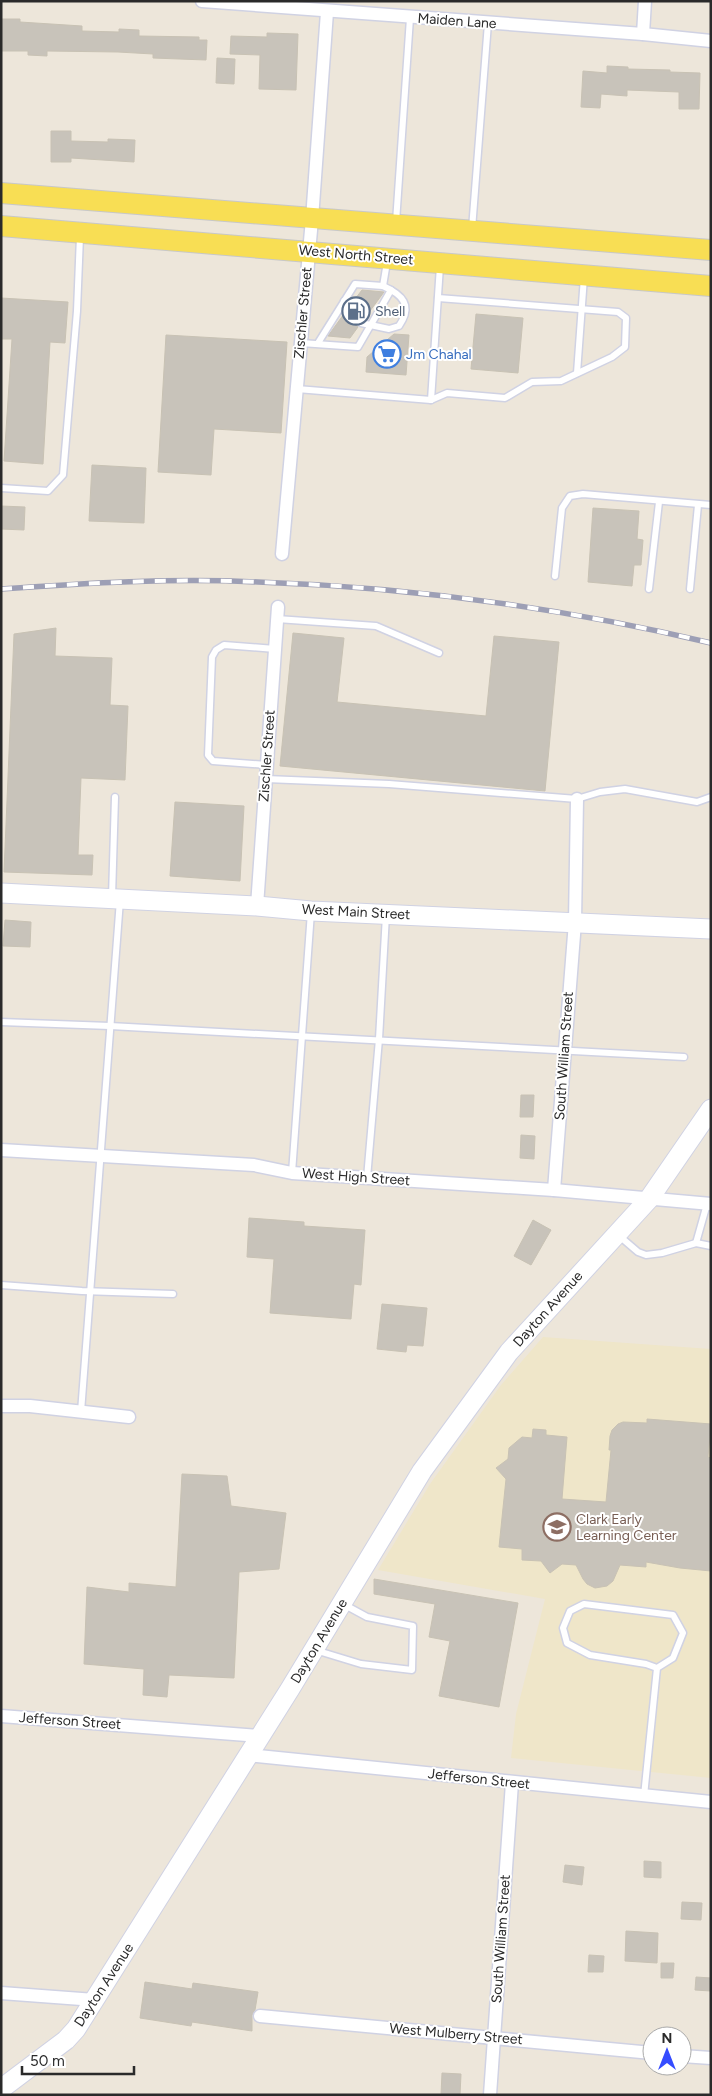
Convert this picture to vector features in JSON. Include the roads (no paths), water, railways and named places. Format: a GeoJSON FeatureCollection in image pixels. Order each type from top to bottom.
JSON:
{"type":"FeatureCollection","features":[{"type":"Feature","properties":{"kind":"main road"},"geometry":{"type":"LineString","coordinates":[[1,194],[711,250]]}},
{"type":"Feature","properties":{"kind":"main road","name":"West North Street"},"geometry":{"type":"LineString","coordinates":[[1,226],[711,286]]}},
{"type":"Feature","properties":{"kind":"main road","name":"West Main Street"},"geometry":{"type":"LineString","coordinates":[[1,893],[257,906],[311,911],[711,928]]}},
{"type":"Feature","properties":{"kind":"main road","name":"Dayton Avenue"},"geometry":{"type":"LineString","coordinates":[[1,2089],[66,2040],[95,2000],[342,1604],[422,1471],[509,1352],[648,1198],[711,1108]]}},
{"type":"Feature","properties":{"kind":"street","name":"Maiden Lane"},"geometry":{"type":"LineString","coordinates":[[202,1],[325,8],[410,18],[643,34],[711,41]]}},
{"type":"Feature","properties":{"kind":"street"},"geometry":{"type":"LineString","coordinates":[[643,34],[645,1]]}},
{"type":"Feature","properties":{"kind":"street","name":"Zischler Street"},"geometry":{"type":"LineString","coordinates":[[282,554],[312,219],[325,8]]}},
{"type":"Feature","properties":{"kind":"street","name":"Zischler Street"},"geometry":{"type":"LineString","coordinates":[[257,906],[277,613]]}},
{"type":"Feature","properties":{"kind":"street","name":"South William Street"},"geometry":{"type":"LineString","coordinates":[[554,1190],[575,922],[578,799]]}},
{"type":"Feature","properties":{"kind":"street","name":"West High Street"},"geometry":{"type":"LineString","coordinates":[[1,1150],[254,1165],[292,1173],[554,1190],[709,1204]]}},
{"type":"Feature","properties":{"kind":"street"},"geometry":{"type":"LineString","coordinates":[[1,1406],[30,1406],[129,1418]]}},
{"type":"Feature","properties":{"kind":"street","name":"Jefferson Street"},"geometry":{"type":"LineString","coordinates":[[1,1716],[259,1736]]}},
{"type":"Feature","properties":{"kind":"street","name":"Jefferson Street"},"geometry":{"type":"LineString","coordinates":[[248,1755],[711,1802]]}},
{"type":"Feature","properties":{"kind":"street","name":"South William Street"},"geometry":{"type":"LineString","coordinates":[[490,2095],[512,1783]]}},
{"type":"Feature","properties":{"kind":"street"},"geometry":{"type":"LineString","coordinates":[[1,1993],[95,2000]]}},
{"type":"Feature","properties":{"kind":"street","name":"West Mulberry Street"},"geometry":{"type":"LineString","coordinates":[[260,2016],[642,2052]]}},
{"type":"Feature","properties":{"kind":"street"},"geometry":{"type":"LineString","coordinates":[[692,2057],[711,2058]]}},
{"type":"Feature","properties":{"kind":"lane"},"geometry":{"type":"LineString","coordinates":[[396,226],[410,18]]}},
{"type":"Feature","properties":{"kind":"lane"},"geometry":{"type":"LineString","coordinates":[[472,232],[488,23]]}},
{"type":"Feature","properties":{"kind":"lane"},"geometry":{"type":"LineString","coordinates":[[1,488],[48,491],[63,476],[77,311],[81,232]]}},
{"type":"Feature","properties":{"kind":"lane"},"geometry":{"type":"LineString","coordinates":[[383,286],[387,258]]}},
{"type":"Feature","properties":{"kind":"lane"},"geometry":{"type":"LineString","coordinates":[[431,400],[440,262]]}},
{"type":"Feature","properties":{"kind":"lane"},"geometry":{"type":"LineString","coordinates":[[577,373],[584,275]]}},
{"type":"Feature","properties":{"kind":"lane"},"geometry":{"type":"LineString","coordinates":[[318,343],[336,320],[344,301],[355,284],[383,286],[402,297],[405,306],[399,326],[389,329],[361,324]]}},
{"type":"Feature","properties":{"kind":"lane"},"geometry":{"type":"LineString","coordinates":[[301,342],[358,347],[370,325],[377,306],[391,290]]}},
{"type":"Feature","properties":{"kind":"lane"},"geometry":{"type":"LineString","coordinates":[[296,389],[431,400],[447,393],[505,398],[532,382],[561,381],[612,357],[625,347],[626,318],[618,312],[438,298]]}},
{"type":"Feature","properties":{"kind":"lane"},"geometry":{"type":"LineString","coordinates":[[344,301],[352,303]]}},
{"type":"Feature","properties":{"kind":"lane"},"geometry":{"type":"LineString","coordinates":[[555,576],[562,508],[570,496],[583,494],[711,506]]}},
{"type":"Feature","properties":{"kind":"lane"},"geometry":{"type":"LineString","coordinates":[[649,589],[659,502]]}},
{"type":"Feature","properties":{"kind":"lane"},"geometry":{"type":"LineString","coordinates":[[690,589],[698,505]]}},
{"type":"Feature","properties":{"kind":"lane"},"geometry":{"type":"LineString","coordinates":[[277,613],[376,626],[439,653]]}},
{"type":"Feature","properties":{"kind":"lane"},"geometry":{"type":"LineString","coordinates":[[267,765],[213,761],[208,755],[212,657],[216,650],[224,645],[275,649]]}},
{"type":"Feature","properties":{"kind":"lane"},"geometry":{"type":"LineString","coordinates":[[266,779],[398,785],[578,799],[600,792],[625,790],[697,802],[711,797]]}},
{"type":"Feature","properties":{"kind":"lane"},"geometry":{"type":"LineString","coordinates":[[81,1412],[92,1291],[110,1026],[116,899],[115,797]]}},
{"type":"Feature","properties":{"kind":"lane"},"geometry":{"type":"LineString","coordinates":[[292,1173],[311,911]]}},
{"type":"Feature","properties":{"kind":"lane"},"geometry":{"type":"LineString","coordinates":[[367,1178],[379,1039],[386,914]]}},
{"type":"Feature","properties":{"kind":"lane"},"geometry":{"type":"LineString","coordinates":[[1,1022],[379,1039],[684,1057]]}},
{"type":"Feature","properties":{"kind":"lane"},"geometry":{"type":"LineString","coordinates":[[696,1243],[709,1204]]}},
{"type":"Feature","properties":{"kind":"lane"},"geometry":{"type":"LineString","coordinates":[[616,1234],[638,1252],[646,1255],[662,1253],[696,1243],[711,1246]]}},
{"type":"Feature","properties":{"kind":"lane"},"geometry":{"type":"LineString","coordinates":[[1,1285],[173,1294]]}},
{"type":"Feature","properties":{"kind":"lane"},"geometry":{"type":"LineString","coordinates":[[314,1649],[361,1664],[412,1670],[413,1626],[367,1617],[342,1604]]}},
{"type":"Feature","properties":{"kind":"lane"},"geometry":{"type":"LineString","coordinates":[[584,1604],[673,1615],[683,1633],[673,1658],[657,1668],[646,1664],[590,1656],[567,1643],[563,1628],[570,1611],[584,1604]]}},
{"type":"Feature","properties":{"kind":"lane"},"geometry":{"type":"LineString","coordinates":[[644,1796],[657,1668]]}},
{"type":"Feature","properties":{"kind":"railway"},"geometry":{"type":"LineString","coordinates":[[1,589],[162,581],[258,582],[372,589],[429,594],[543,610],[599,619],[711,643]]}},
{"type":"Feature","properties":{"kind":"place","name":"Shell"},"geometry":{"type":"Point","coordinates":[356,311]}},
{"type":"Feature","properties":{"kind":"place","name":"Jm Chahal"},"geometry":{"type":"Point","coordinates":[387,354]}},
{"type":"Feature","properties":{"kind":"place","name":"Clark Early Learning Center"},"geometry":{"type":"Point","coordinates":[557,1527]}}]}
